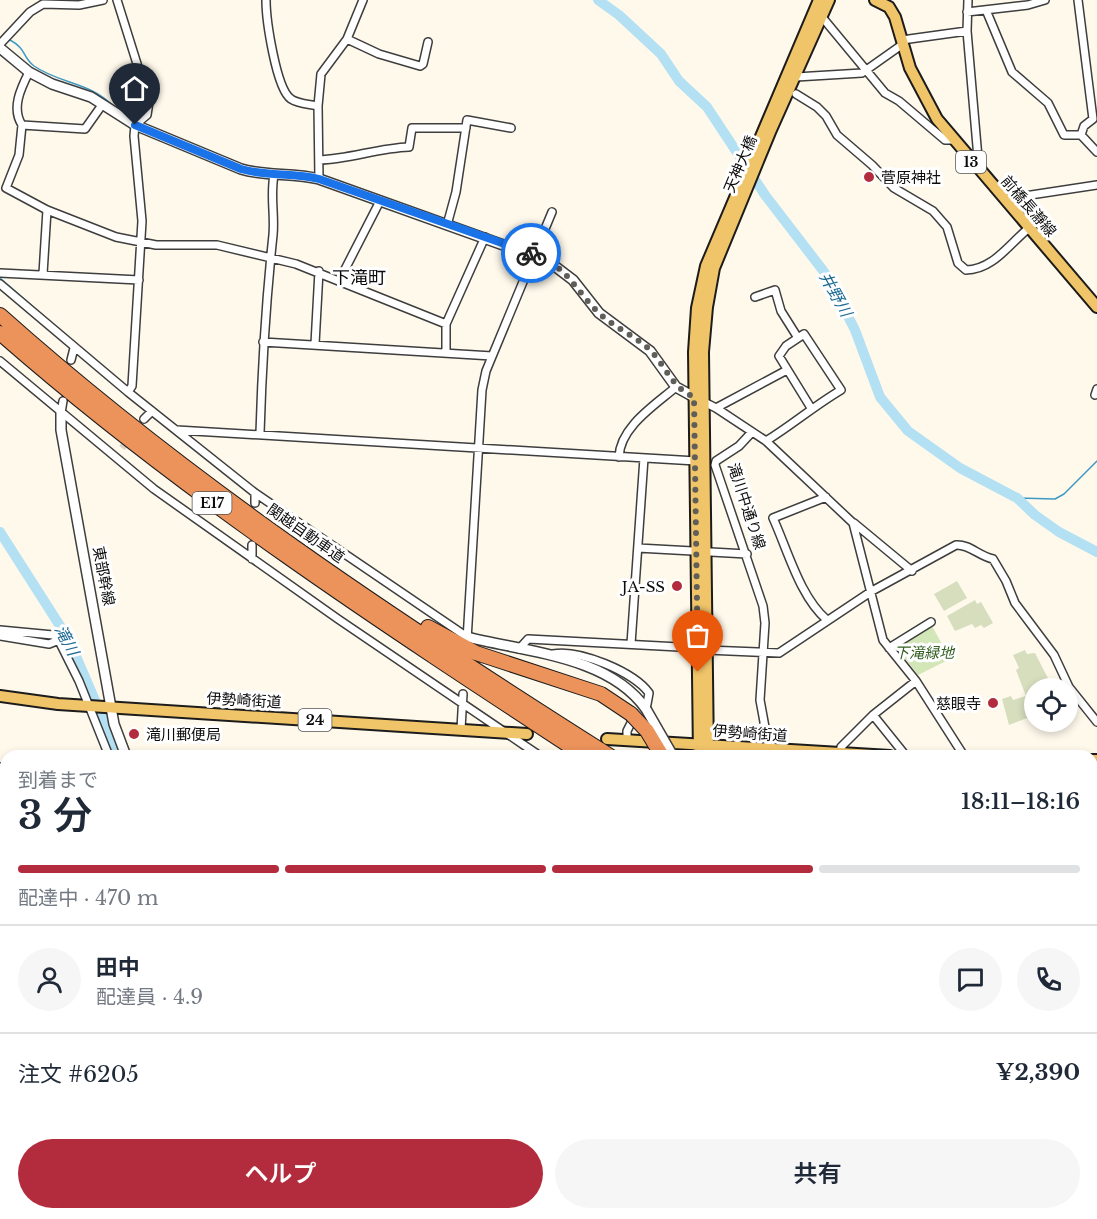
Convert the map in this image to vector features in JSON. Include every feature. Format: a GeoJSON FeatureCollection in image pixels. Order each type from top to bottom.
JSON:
{"type":"FeatureCollection","features":[{"type":"Feature","properties":{"kind":"highway","name":"関越自動車道"},"geometry":{"type":"LineString","coordinates":[[0,315],[133,425],[220,493],[315,561],[601,750]]}},
{"type":"Feature","properties":{"kind":"highway","name":"関越自動車道"},"geometry":{"type":"LineString","coordinates":[[0,333],[127,438],[213,504],[435,658],[576,750]]}},
{"type":"Feature","properties":{"kind":"highway"},"geometry":{"type":"LineString","coordinates":[[315,561],[467,649],[497,661],[582,686],[640,711],[647,731],[658,750]]}},
{"type":"Feature","properties":{"kind":"highway"},"geometry":{"type":"LineString","coordinates":[[435,658],[462,684],[558,750]]}},
{"type":"Feature","properties":{"kind":"main road"},"geometry":{"type":"LineString","coordinates":[[767,128],[819,0]]}},
{"type":"Feature","properties":{"kind":"main road"},"geometry":{"type":"LineString","coordinates":[[767,128],[795,77],[830,0]]}},
{"type":"Feature","properties":{"kind":"main road","name":"前橋長瀞線"},"geometry":{"type":"LineString","coordinates":[[880,1],[895,17],[920,91],[937,119],[1097,307]]}},
{"type":"Feature","properties":{"kind":"main road","name":"天神大橋"},"geometry":{"type":"LineString","coordinates":[[699,400],[710,286],[735,204],[767,128]]}},
{"type":"Feature","properties":{"kind":"main road"},"geometry":{"type":"LineString","coordinates":[[699,400],[696,461],[701,552]]}},
{"type":"Feature","properties":{"kind":"main road"},"geometry":{"type":"LineString","coordinates":[[699,400],[705,748]]}},
{"type":"Feature","properties":{"kind":"main road","name":"伊勢崎街道"},"geometry":{"type":"LineString","coordinates":[[0,696],[100,707],[527,734]]}},
{"type":"Feature","properties":{"kind":"main road","name":"伊勢崎街道"},"geometry":{"type":"LineString","coordinates":[[607,739],[738,750]]}},
{"type":"Feature","properties":{"kind":"street"},"geometry":{"type":"LineString","coordinates":[[103,0],[79,5],[57,1],[43,4],[30,12],[3,42],[29,72],[52,84],[90,97],[135,125],[241,169],[274,175],[296,174],[319,179],[535,254],[573,280],[599,312],[650,351],[676,387],[716,408],[766,441],[853,523],[912,571]]}},
{"type":"Feature","properties":{"kind":"street"},"geometry":{"type":"LineString","coordinates":[[117,0],[149,102],[147,116],[135,125]]}},
{"type":"Feature","properties":{"kind":"street"},"geometry":{"type":"LineString","coordinates":[[266,0],[266,14],[285,92],[298,102],[318,106]]}},
{"type":"Feature","properties":{"kind":"street"},"geometry":{"type":"LineString","coordinates":[[319,179],[318,106],[321,74],[347,39],[363,0]]}},
{"type":"Feature","properties":{"kind":"street"},"geometry":{"type":"LineString","coordinates":[[968,0],[967,31],[978,158],[975,166]]}},
{"type":"Feature","properties":{"kind":"street"},"geometry":{"type":"LineString","coordinates":[[967,12],[1045,0]]}},
{"type":"Feature","properties":{"kind":"street"},"geometry":{"type":"LineString","coordinates":[[1078,0],[1093,119],[1084,126],[1082,135]]}},
{"type":"Feature","properties":{"kind":"street"},"geometry":{"type":"LineString","coordinates":[[986,10],[1016,77],[1048,103],[1064,135],[1082,135],[1097,152]]}},
{"type":"Feature","properties":{"kind":"street"},"geometry":{"type":"LineString","coordinates":[[822,17],[885,93],[899,101],[945,140],[954,140]]}},
{"type":"Feature","properties":{"kind":"street"},"geometry":{"type":"LineString","coordinates":[[795,77],[862,74],[902,42],[967,31]]}},
{"type":"Feature","properties":{"kind":"street"},"geometry":{"type":"LineString","coordinates":[[347,39],[379,54],[420,66],[423,64],[428,42]]}},
{"type":"Feature","properties":{"kind":"street"},"geometry":{"type":"LineString","coordinates":[[29,72],[17,103],[17,115],[22,125],[19,155],[6,188],[47,210],[116,237],[142,244],[217,245],[270,257],[319,271],[374,296],[446,324]]}},
{"type":"Feature","properties":{"kind":"street"},"geometry":{"type":"LineString","coordinates":[[796,94],[817,107],[826,116],[837,135],[872,165],[894,188],[933,211],[947,227],[958,262],[966,270],[1000,258],[1012,241],[1029,228]]}},
{"type":"Feature","properties":{"kind":"street"},"geometry":{"type":"LineString","coordinates":[[22,125],[85,129],[102,105]]}},
{"type":"Feature","properties":{"kind":"street"},"geometry":{"type":"LineString","coordinates":[[447,225],[456,192],[467,120],[511,128]]}},
{"type":"Feature","properties":{"kind":"street"},"geometry":{"type":"LineString","coordinates":[[128,392],[132,386],[142,244],[135,125]]}},
{"type":"Feature","properties":{"kind":"street"},"geometry":{"type":"LineString","coordinates":[[319,160],[341,159],[389,148],[408,147],[412,128],[466,128]]}},
{"type":"Feature","properties":{"kind":"street"},"geometry":{"type":"LineString","coordinates":[[260,433],[263,342],[273,232],[271,194],[274,175]]}},
{"type":"Feature","properties":{"kind":"street"},"geometry":{"type":"LineString","coordinates":[[1004,199],[1097,185]]}},
{"type":"Feature","properties":{"kind":"street"},"geometry":{"type":"LineString","coordinates":[[340,279],[380,201]]}},
{"type":"Feature","properties":{"kind":"street"},"geometry":{"type":"LineString","coordinates":[[43,274],[47,210]]}},
{"type":"Feature","properties":{"kind":"street"},"geometry":{"type":"LineString","coordinates":[[467,639],[482,390],[492,356],[552,212]]}},
{"type":"Feature","properties":{"kind":"street"},"geometry":{"type":"LineString","coordinates":[[446,352],[446,324],[484,237]]}},
{"type":"Feature","properties":{"kind":"street"},"geometry":{"type":"LineString","coordinates":[[315,344],[319,271]]}},
{"type":"Feature","properties":{"kind":"street"},"geometry":{"type":"LineString","coordinates":[[0,273],[139,280]]}},
{"type":"Feature","properties":{"kind":"street"},"geometry":{"type":"LineString","coordinates":[[0,284],[74,348],[255,493],[467,639],[519,649],[608,673],[632,692],[640,711],[669,750]]}},
{"type":"Feature","properties":{"kind":"street"},"geometry":{"type":"LineString","coordinates":[[755,297],[775,290],[781,311],[798,338]]}},
{"type":"Feature","properties":{"kind":"street"},"geometry":{"type":"LineString","coordinates":[[766,441],[790,426],[794,420],[811,408],[842,389],[806,335],[786,346],[778,356],[811,408]]}},
{"type":"Feature","properties":{"kind":"street"},"geometry":{"type":"LineString","coordinates":[[263,342],[492,356]]}},
{"type":"Feature","properties":{"kind":"street"},"geometry":{"type":"LineString","coordinates":[[71,360],[74,348]]}},
{"type":"Feature","properties":{"kind":"street"},"geometry":{"type":"LineString","coordinates":[[0,361],[154,489],[530,750]]}},
{"type":"Feature","properties":{"kind":"street"},"geometry":{"type":"LineString","coordinates":[[716,408],[787,370]]}},
{"type":"Feature","properties":{"kind":"street"},"geometry":{"type":"LineString","coordinates":[[619,457],[623,438],[630,428],[676,387]]}},
{"type":"Feature","properties":{"kind":"street","name":"東部幹線"},"geometry":{"type":"LineString","coordinates":[[63,401],[61,430],[100,707],[123,750]]}},
{"type":"Feature","properties":{"kind":"street"},"geometry":{"type":"LineString","coordinates":[[144,419],[152,411]]}},
{"type":"Feature","properties":{"kind":"street"},"geometry":{"type":"LineString","coordinates":[[177,430],[260,433],[696,461]]}},
{"type":"Feature","properties":{"kind":"street","name":"滝川中通り線"},"geometry":{"type":"LineString","coordinates":[[752,432],[739,446],[716,461],[715,465],[763,606],[765,623],[760,699],[772,750]]}},
{"type":"Feature","properties":{"kind":"street"},"geometry":{"type":"LineString","coordinates":[[116,456],[122,448]]}},
{"type":"Feature","properties":{"kind":"street"},"geometry":{"type":"LineString","coordinates":[[631,644],[644,458]]}},
{"type":"Feature","properties":{"kind":"street"},"geometry":{"type":"LineString","coordinates":[[255,493],[255,503]]}},
{"type":"Feature","properties":{"kind":"street"},"geometry":{"type":"LineString","coordinates":[[826,497],[773,518],[817,612],[827,621]]}},
{"type":"Feature","properties":{"kind":"street"},"geometry":{"type":"LineString","coordinates":[[853,523],[883,640],[916,681],[960,750]]}},
{"type":"Feature","properties":{"kind":"street"},"geometry":{"type":"LineString","coordinates":[[519,649],[528,639],[778,653],[872,591],[956,545],[964,544],[980,556],[993,559],[1015,603],[1054,655],[1069,687],[1097,722]]}},
{"type":"Feature","properties":{"kind":"street"},"geometry":{"type":"LineString","coordinates":[[252,545],[252,559]]}},
{"type":"Feature","properties":{"kind":"street"},"geometry":{"type":"LineString","coordinates":[[638,548],[747,554]]}},
{"type":"Feature","properties":{"kind":"street"},"geometry":{"type":"LineString","coordinates":[[889,648],[931,622]]}},
{"type":"Feature","properties":{"kind":"street"},"geometry":{"type":"LineString","coordinates":[[0,630],[53,635],[59,640],[100,707],[108,750]]}},
{"type":"Feature","properties":{"kind":"street"},"geometry":{"type":"LineString","coordinates":[[0,636],[49,644],[59,640]]}},
{"type":"Feature","properties":{"kind":"street"},"geometry":{"type":"LineString","coordinates":[[840,750],[873,715],[916,681]]}},
{"type":"Feature","properties":{"kind":"street"},"geometry":{"type":"LineString","coordinates":[[461,729],[463,694]]}},
{"type":"Feature","properties":{"kind":"street"},"geometry":{"type":"LineString","coordinates":[[627,740],[627,732],[640,711]]}},
{"type":"Feature","properties":{"kind":"street"},"geometry":{"type":"LineString","coordinates":[[873,715],[901,750]]}},
{"type":"Feature","properties":{"kind":"green space"},"geometry":{"type":"Polygon","coordinates":[[[957,581],[967,598],[944,611],[934,594],[957,581]]]}},
{"type":"Feature","properties":{"kind":"green space"},"geometry":{"type":"Polygon","coordinates":[[[975,600],[977,604],[981,602],[993,623],[984,628],[981,625],[975,628],[972,624],[955,631],[947,616],[975,600]]]}},
{"type":"Feature","properties":{"kind":"green space","name":"下滝緑地"},"geometry":{"type":"Polygon","coordinates":[[[932,626],[950,659],[918,675],[896,647],[932,626]]]}},
{"type":"Feature","properties":{"kind":"green space"},"geometry":{"type":"Polygon","coordinates":[[[1025,650],[1027,654],[1035,653],[1048,678],[1024,678],[1024,691],[1016,670],[1019,668],[1013,655],[1025,650]]]}},
{"type":"Feature","properties":{"kind":"green space"},"geometry":{"type":"Polygon","coordinates":[[[1011,696],[1013,700],[1024,697],[1024,719],[1009,725],[1002,699],[1011,696]]]}},
{"type":"Feature","properties":{"kind":"waterway","name":"井野川"},"geometry":{"type":"LineString","coordinates":[[598,0],[619,15],[661,54],[679,81],[707,107],[765,195],[828,277],[855,330],[880,397],[908,431],[960,468],[1017,498],[1035,515],[1059,532],[1097,552]]}},
{"type":"Feature","properties":{"kind":"waterway"},"geometry":{"type":"LineString","coordinates":[[10,40],[22,50],[34,66],[95,92],[113,106]]}},
{"type":"Feature","properties":{"kind":"waterway"},"geometry":{"type":"LineString","coordinates":[[0,278],[69,338]]}},
{"type":"Feature","properties":{"kind":"waterway"},"geometry":{"type":"LineString","coordinates":[[1017,498],[1055,499],[1064,494],[1097,461]]}},
{"type":"Feature","properties":{"kind":"waterway","name":"滝川"},"geometry":{"type":"LineString","coordinates":[[0,532],[69,640],[116,750]]}},
{"type":"Feature","properties":{"kind":"waterway"},"geometry":{"type":"LineString","coordinates":[[23,636],[51,640]]}},
{"type":"Feature","properties":{"kind":"waterway","name":"滝川"},"geometry":{"type":"LineString","coordinates":[[64,644],[72,646]]}},
{"type":"Feature","properties":{"kind":"tunnel"},"geometry":{"type":"LineString","coordinates":[[122,448],[144,419]]}},
{"type":"Feature","properties":{"kind":"way so far"},"geometry":{"type":"LineString","coordinates":[[531,253],[548,261],[573,280],[599,312],[650,351],[661,363],[676,387],[694,397],[698,672]]}},
{"type":"Feature","properties":{"kind":"place","name":"菅原神社"},"geometry":{"type":"Point","coordinates":[869,177]}},
{"type":"Feature","properties":{"kind":"place","name":"JA-SS"},"geometry":{"type":"Point","coordinates":[677,586]}},
{"type":"Feature","properties":{"kind":"place","name":"慈眼寺"},"geometry":{"type":"Point","coordinates":[993,703]}},
{"type":"Feature","properties":{"kind":"place","name":"滝川郵便局"},"geometry":{"type":"Point","coordinates":[134,734]}},
{"type":"Feature","properties":{"kind":"district","name":"下滝町"},"geometry":{"type":"Point","coordinates":[359,278]}},
{"type":"Feature","properties":{"kind":"route"},"geometry":{"type":"LineString","coordinates":[[135,125],[241,169],[274,175],[309,176],[531,253]]}}]}
